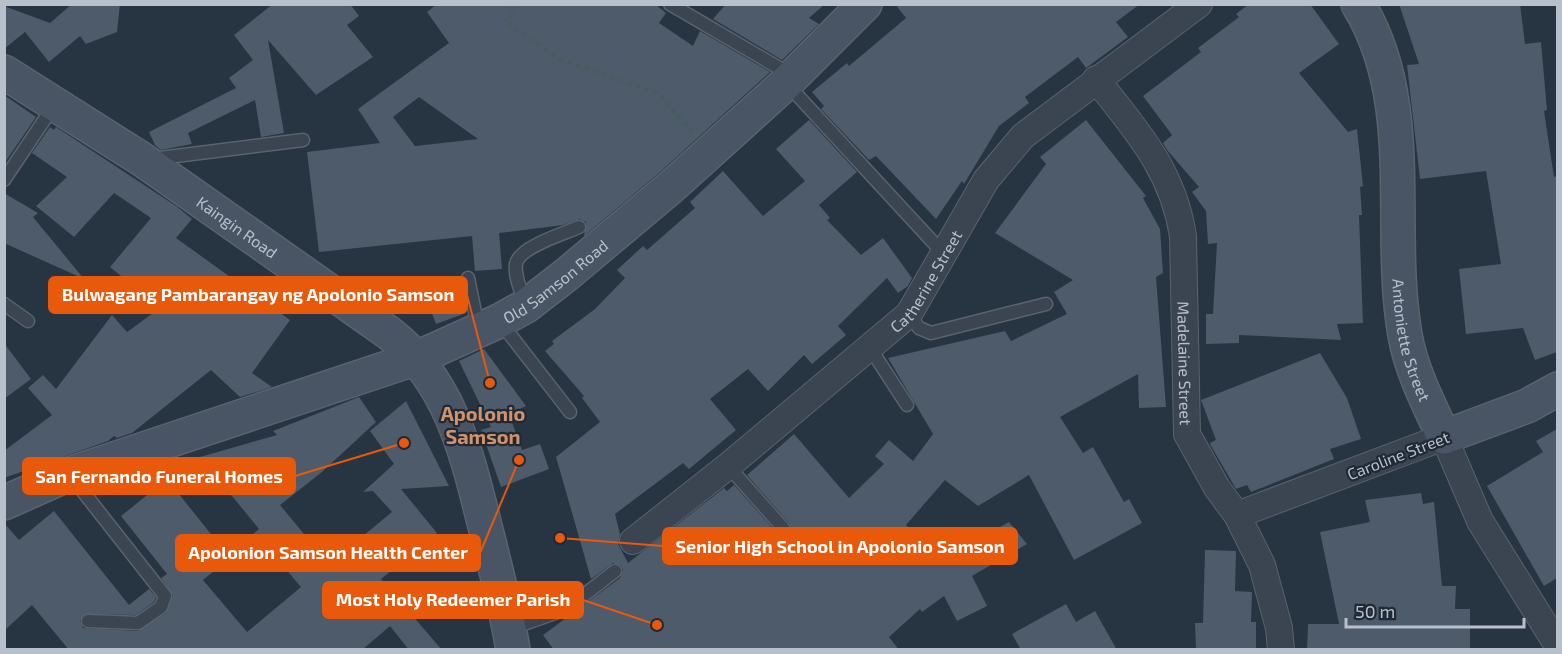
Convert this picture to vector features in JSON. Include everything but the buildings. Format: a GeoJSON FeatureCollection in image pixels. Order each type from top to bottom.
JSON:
{"type":"FeatureCollection","features":[{"type":"Feature","properties":{"kind":"street","name":"Old Samson Road"},"geometry":{"type":"LineString","coordinates":[[4,503],[69,474],[417,358],[502,320],[671,187],[790,79],[865,4]]}},
{"type":"Feature","properties":{"kind":"street","name":"Catherine Street"},"geometry":{"type":"LineString","coordinates":[[633,541],[728,466],[909,314],[986,180],[1023,136],[1198,4]]}},
{"type":"Feature","properties":{"kind":"street","name":"Antoniette Street"},"geometry":{"type":"LineString","coordinates":[[1358,4],[1391,84],[1396,218],[1405,336],[1416,371],[1480,521],[1552,646]]}},
{"type":"Feature","properties":{"kind":"street","name":"Kaingin Road"},"geometry":{"type":"LineString","coordinates":[[4,72],[143,160],[390,333],[417,358],[450,409],[468,460],[512,639]]}},
{"type":"Feature","properties":{"kind":"street","name":"Madelaine Street"},"geometry":{"type":"LineString","coordinates":[[1096,79],[1149,148],[1168,180],[1179,210],[1183,236],[1187,434],[1217,489],[1237,515],[1262,565],[1279,628],[1281,650]]}},
{"type":"Feature","properties":{"kind":"street","name":"Caroline Street"},"geometry":{"type":"LineString","coordinates":[[1237,515],[1527,406],[1557,389]]}},
{"type":"Feature","properties":{"kind":"lane"},"geometry":{"type":"LineString","coordinates":[[670,4],[790,79],[944,254]]}},
{"type":"Feature","properties":{"kind":"lane"},"geometry":{"type":"LineString","coordinates":[[4,180],[56,103]]}},
{"type":"Feature","properties":{"kind":"lane"},"geometry":{"type":"LineString","coordinates":[[143,160],[303,140]]}},
{"type":"Feature","properties":{"kind":"lane"},"geometry":{"type":"LineString","coordinates":[[502,320],[519,256],[533,247],[579,227]]}},
{"type":"Feature","properties":{"kind":"lane"},"geometry":{"type":"LineString","coordinates":[[468,278],[570,412]]}},
{"type":"Feature","properties":{"kind":"lane"},"geometry":{"type":"LineString","coordinates":[[4,304],[28,321]]}},
{"type":"Feature","properties":{"kind":"lane"},"geometry":{"type":"LineString","coordinates":[[909,314],[919,327],[932,333],[1046,304]]}},
{"type":"Feature","properties":{"kind":"lane"},"geometry":{"type":"LineString","coordinates":[[870,348],[907,405]]}},
{"type":"Feature","properties":{"kind":"lane"},"geometry":{"type":"LineString","coordinates":[[728,466],[783,528]]}},
{"type":"Feature","properties":{"kind":"lane"},"geometry":{"type":"LineString","coordinates":[[69,474],[165,596],[161,607],[138,623],[88,621]]}},
{"type":"Feature","properties":{"kind":"lane"},"geometry":{"type":"LineString","coordinates":[[512,639],[566,609],[615,571]]}},
{"type":"Feature","properties":{"kind":"path"},"geometry":{"type":"LineString","coordinates":[[513,4],[510,25],[559,58],[658,93],[699,140]]}},
{"type":"Feature","properties":{"kind":"place","name":"Bulwagang Pambarangay ng Apolonio Samson"},"geometry":{"type":"Point","coordinates":[490,383]}},
{"type":"Feature","properties":{"kind":"place","name":"San Fernando Funeral Homes"},"geometry":{"type":"Point","coordinates":[404,443]}},
{"type":"Feature","properties":{"kind":"place","name":"Apolonion Samson Health Center"},"geometry":{"type":"Point","coordinates":[519,460]}},
{"type":"Feature","properties":{"kind":"place","name":"Senior High School in Apolonio Samson"},"geometry":{"type":"Point","coordinates":[560,538]}},
{"type":"Feature","properties":{"kind":"place","name":"Most Holy Redeemer Parish"},"geometry":{"type":"Point","coordinates":[657,625]}},
{"type":"Feature","properties":{"kind":"district","name":"Apolonio Samson"},"geometry":{"type":"Point","coordinates":[483,424]}}]}
